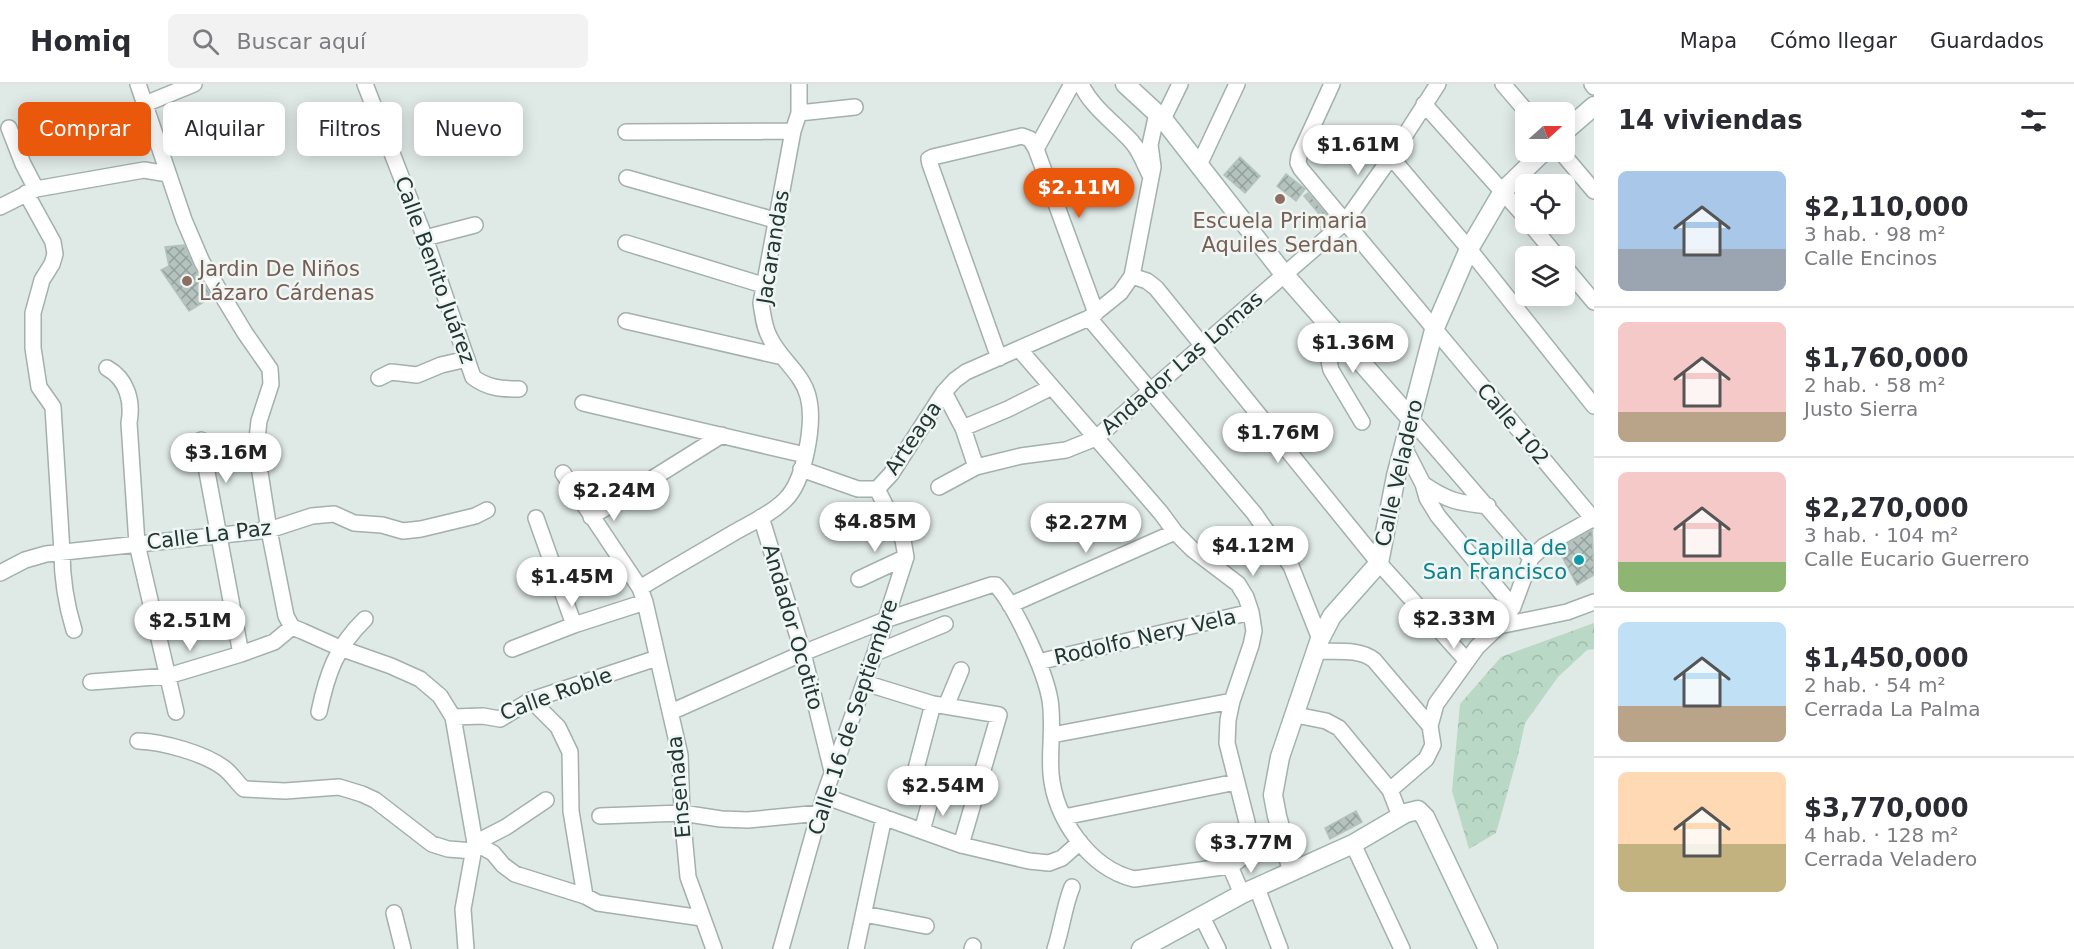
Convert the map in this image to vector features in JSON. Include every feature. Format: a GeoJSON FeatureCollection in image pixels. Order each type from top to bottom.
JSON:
{"type":"FeatureCollection","features":[{"type":"Feature","properties":{"kind":"main road"},"geometry":{"type":"LineString","coordinates":[[1125,84],[1160,116],[1284,274],[1411,419]]}},
{"type":"Feature","properties":{"kind":"main road"},"geometry":{"type":"LineString","coordinates":[[1575,122],[1594,106]]}},
{"type":"Feature","properties":{"kind":"main road","name":"Calle Veladero"},"geometry":{"type":"LineString","coordinates":[[1287,874],[1273,795],[1280,757],[1319,645],[1332,616],[1379,563],[1396,477],[1434,330],[1469,249],[1503,191],[1533,162]]}},
{"type":"Feature","properties":{"kind":"main road"},"geometry":{"type":"LineString","coordinates":[[1141,949],[1254,889],[1353,844],[1400,816],[1418,810],[1425,817],[1488,949]]}},
{"type":"Feature","properties":{"kind":"street"},"geometry":{"type":"LineString","coordinates":[[138,84],[143,102]]}},
{"type":"Feature","properties":{"kind":"street"},"geometry":{"type":"LineString","coordinates":[[149,102],[194,84]]}},
{"type":"Feature","properties":{"kind":"street","name":"Calle Benito Juárez"},"geometry":{"type":"LineString","coordinates":[[365,84],[425,238],[473,377],[495,388],[519,389]]}},
{"type":"Feature","properties":{"kind":"street","name":"Jacarandas"},"geometry":{"type":"LineString","coordinates":[[512,649],[642,595],[761,517],[785,500],[795,487],[803,462],[810,416],[808,395],[798,376],[770,338],[761,303],[793,131],[799,113],[799,84]]}},
{"type":"Feature","properties":{"kind":"street"},"geometry":{"type":"LineString","coordinates":[[1033,144],[1072,84]]}},
{"type":"Feature","properties":{"kind":"street"},"geometry":{"type":"LineString","coordinates":[[1081,84],[1100,109],[1135,145],[1151,178]]}},
{"type":"Feature","properties":{"kind":"street"},"geometry":{"type":"LineString","coordinates":[[1180,84],[1160,116],[1150,145],[1153,167],[1132,276],[1147,281],[1156,288],[1379,563],[1467,661]]}},
{"type":"Feature","properties":{"kind":"street"},"geometry":{"type":"LineString","coordinates":[[1199,165],[1238,84]]}},
{"type":"Feature","properties":{"kind":"street","name":"Calle 102"},"geometry":{"type":"LineString","coordinates":[[1332,84],[1298,163],[1434,330],[1594,519]]}},
{"type":"Feature","properties":{"kind":"street","name":"Andador Las Lomas"},"geometry":{"type":"LineString","coordinates":[[939,487],[976,467],[1021,456],[1066,450],[1096,438],[1152,392],[1345,222],[1391,157],[1437,84]]}},
{"type":"Feature","properties":{"kind":"street"},"geometry":{"type":"LineString","coordinates":[[1503,84],[1518,102]]}},
{"type":"Feature","properties":{"kind":"street"},"geometry":{"type":"LineString","coordinates":[[1425,105],[1515,205]]}},
{"type":"Feature","properties":{"kind":"street"},"geometry":{"type":"LineString","coordinates":[[799,113],[855,107]]}},
{"type":"Feature","properties":{"kind":"street"},"geometry":{"type":"LineString","coordinates":[[151,124],[184,220],[202,262],[270,369],[271,384],[259,421],[256,447],[286,616],[292,627],[340,648],[391,666],[420,680],[440,696],[453,717],[475,847],[463,909],[466,949]]}},
{"type":"Feature","properties":{"kind":"street"},"geometry":{"type":"LineString","coordinates":[[9,128],[31,191],[53,242],[55,254],[42,280],[33,313],[33,359],[39,387],[53,407],[62,576],[74,630]]}},
{"type":"Feature","properties":{"kind":"street"},"geometry":{"type":"LineString","coordinates":[[626,132],[793,131]]}},
{"type":"Feature","properties":{"kind":"street"},"geometry":{"type":"LineString","coordinates":[[999,358],[929,159],[1022,136],[1033,144],[1092,316],[1152,392],[1254,513],[1291,566],[1319,645],[1369,655],[1430,726]]}},
{"type":"Feature","properties":{"kind":"street"},"geometry":{"type":"LineString","coordinates":[[1391,157],[1469,249],[1594,406]]}},
{"type":"Feature","properties":{"kind":"street"},"geometry":{"type":"LineString","coordinates":[[1569,162],[1594,191]]}},
{"type":"Feature","properties":{"kind":"street"},"geometry":{"type":"LineString","coordinates":[[0,207],[31,191],[144,170],[168,174]]}},
{"type":"Feature","properties":{"kind":"street"},"geometry":{"type":"LineString","coordinates":[[627,178],[777,221]]}},
{"type":"Feature","properties":{"kind":"street"},"geometry":{"type":"LineString","coordinates":[[425,238],[475,225]]}},
{"type":"Feature","properties":{"kind":"street"},"geometry":{"type":"LineString","coordinates":[[1538,234],[1549,246]]}},
{"type":"Feature","properties":{"kind":"street"},"geometry":{"type":"LineString","coordinates":[[626,243],[763,285]]}},
{"type":"Feature","properties":{"kind":"street","name":"Arteaga"},"geometry":{"type":"LineString","coordinates":[[803,462],[858,489],[878,489],[891,474],[944,392],[966,372],[1092,316],[1120,293],[1132,276]]}},
{"type":"Feature","properties":{"kind":"street"},"geometry":{"type":"LineString","coordinates":[[1575,279],[1594,302]]}},
{"type":"Feature","properties":{"kind":"street"},"geometry":{"type":"LineString","coordinates":[[626,321],[783,357]]}},
{"type":"Feature","properties":{"kind":"street"},"geometry":{"type":"LineString","coordinates":[[1333,328],[1327,352],[1331,370],[1362,422]]}},
{"type":"Feature","properties":{"kind":"street"},"geometry":{"type":"LineString","coordinates":[[671,712],[803,653],[885,620],[990,585],[996,585],[1011,605],[1038,662],[1050,699],[1051,773],[1056,798],[1064,817],[1080,842],[1122,876],[1134,879],[1230,866],[1242,859],[1248,851],[1251,838],[1227,743],[1232,701],[1254,631],[1246,597],[1238,584],[1191,549],[1175,532],[1019,349]]}},
{"type":"Feature","properties":{"kind":"street"},"geometry":{"type":"LineString","coordinates":[[379,378],[391,372],[417,375],[441,365],[467,359]]}},
{"type":"Feature","properties":{"kind":"street"},"geometry":{"type":"LineString","coordinates":[[107,368],[115,372],[122,381],[128,392],[132,410],[129,423],[137,544],[176,712]]}},
{"type":"Feature","properties":{"kind":"street"},"geometry":{"type":"LineString","coordinates":[[963,428],[1052,387]]}},
{"type":"Feature","properties":{"kind":"street"},"geometry":{"type":"LineString","coordinates":[[944,392],[963,428],[976,467]]}},
{"type":"Feature","properties":{"kind":"street"},"geometry":{"type":"LineString","coordinates":[[583,403],[722,435],[803,462]]}},
{"type":"Feature","properties":{"kind":"street"},"geometry":{"type":"LineString","coordinates":[[1411,419],[1532,558]]}},
{"type":"Feature","properties":{"kind":"street"},"geometry":{"type":"LineString","coordinates":[[591,517],[722,435]]}},
{"type":"Feature","properties":{"kind":"street"},"geometry":{"type":"LineString","coordinates":[[201,440],[242,654]]}},
{"type":"Feature","properties":{"kind":"street"},"geometry":{"type":"LineString","coordinates":[[1404,447],[1423,484],[1427,498],[1438,516],[1513,607]]}},
{"type":"Feature","properties":{"kind":"street"},"geometry":{"type":"LineString","coordinates":[[563,473],[642,595]]}},
{"type":"Feature","properties":{"kind":"street"},"geometry":{"type":"LineString","coordinates":[[1423,484],[1455,503],[1488,506]]}},
{"type":"Feature","properties":{"kind":"street"},"geometry":{"type":"LineString","coordinates":[[859,579],[906,557],[903,540],[878,489]]}},
{"type":"Feature","properties":{"kind":"street","name":"Calle La Paz"},"geometry":{"type":"LineString","coordinates":[[0,573],[35,556],[269,530],[312,516],[334,514],[354,523],[382,525],[403,531],[475,516],[487,510]]}},
{"type":"Feature","properties":{"kind":"street","name":"Andador Ocotito"},"geometry":{"type":"LineString","coordinates":[[761,517],[803,653],[833,772]]}},
{"type":"Feature","properties":{"kind":"street"},"geometry":{"type":"LineString","coordinates":[[536,518],[574,625]]}},
{"type":"Feature","properties":{"kind":"street"},"geometry":{"type":"LineString","coordinates":[[1390,790],[1426,759],[1433,745],[1430,726],[1436,704],[1467,661],[1513,607],[1532,558],[1544,546],[1594,519]]}},
{"type":"Feature","properties":{"kind":"street"},"geometry":{"type":"LineString","coordinates":[[1011,605],[1175,532]]}},
{"type":"Feature","properties":{"kind":"street","name":"Calle 16 de Septiembre"},"geometry":{"type":"LineString","coordinates":[[781,949],[824,796],[875,653],[906,557]]}},
{"type":"Feature","properties":{"kind":"street","name":"Ensenada"},"geometry":{"type":"LineString","coordinates":[[642,595],[680,755],[681,813],[688,877],[714,949]]}},
{"type":"Feature","properties":{"kind":"street"},"geometry":{"type":"LineString","coordinates":[[1499,626],[1567,612],[1594,602]]}},
{"type":"Feature","properties":{"kind":"street","name":"Rodolfo Nery Vela"},"geometry":{"type":"LineString","coordinates":[[1038,662],[1251,612]]}},
{"type":"Feature","properties":{"kind":"street"},"geometry":{"type":"LineString","coordinates":[[319,712],[323,694],[340,648],[365,619]]}},
{"type":"Feature","properties":{"kind":"street"},"geometry":{"type":"LineString","coordinates":[[875,653],[945,624]]}},
{"type":"Feature","properties":{"kind":"street"},"geometry":{"type":"LineString","coordinates":[[91,682],[168,676],[274,642],[292,627]]}},
{"type":"Feature","properties":{"kind":"street","name":"Calle Roble"},"geometry":{"type":"LineString","coordinates":[[453,717],[483,716],[500,719],[531,700],[657,658]]}},
{"type":"Feature","properties":{"kind":"street"},"geometry":{"type":"LineString","coordinates":[[922,831],[931,798],[915,789],[912,784],[939,705],[961,670]]}},
{"type":"Feature","properties":{"kind":"street"},"geometry":{"type":"LineString","coordinates":[[865,682],[939,705],[999,715],[961,845]]}},
{"type":"Feature","properties":{"kind":"street"},"geometry":{"type":"LineString","coordinates":[[531,700],[558,728],[570,752],[571,811],[585,896]]}},
{"type":"Feature","properties":{"kind":"street"},"geometry":{"type":"LineString","coordinates":[[1052,735],[1232,701]]}},
{"type":"Feature","properties":{"kind":"street"},"geometry":{"type":"LineString","coordinates":[[1296,715],[1326,721],[1339,728],[1382,778],[1390,790],[1400,816]]}},
{"type":"Feature","properties":{"kind":"street"},"geometry":{"type":"LineString","coordinates":[[138,741],[155,742],[198,755],[223,767],[244,789],[285,791],[339,787],[362,794],[375,800],[432,844],[448,849],[475,847],[493,853],[515,874],[585,896],[598,903],[702,918]]}},
{"type":"Feature","properties":{"kind":"street"},"geometry":{"type":"LineString","coordinates":[[1064,817],[1236,782]]}},
{"type":"Feature","properties":{"kind":"street"},"geometry":{"type":"LineString","coordinates":[[824,796],[961,845],[1048,863],[1062,858],[1080,842]]}},
{"type":"Feature","properties":{"kind":"street"},"geometry":{"type":"LineString","coordinates":[[475,847],[546,800]]}},
{"type":"Feature","properties":{"kind":"street"},"geometry":{"type":"LineString","coordinates":[[600,816],[681,813],[747,820],[820,813]]}},
{"type":"Feature","properties":{"kind":"street"},"geometry":{"type":"LineString","coordinates":[[855,949],[884,817]]}},
{"type":"Feature","properties":{"kind":"street"},"geometry":{"type":"LineString","coordinates":[[1353,844],[1402,949]]}},
{"type":"Feature","properties":{"kind":"street"},"geometry":{"type":"LineString","coordinates":[[1230,866],[1254,889],[1280,949]]}},
{"type":"Feature","properties":{"kind":"street"},"geometry":{"type":"LineString","coordinates":[[1055,949],[1072,887]]}},
{"type":"Feature","properties":{"kind":"street"},"geometry":{"type":"LineString","coordinates":[[394,913],[403,949]]}},
{"type":"Feature","properties":{"kind":"street"},"geometry":{"type":"LineString","coordinates":[[864,914],[926,926]]}},
{"type":"Feature","properties":{"kind":"street"},"geometry":{"type":"LineString","coordinates":[[1202,917],[1218,949]]}},
{"type":"Feature","properties":{"kind":"green space"},"geometry":{"type":"Polygon","coordinates":[[[1594,623],[1594,649],[1587,650],[1558,677],[1525,723],[1496,833],[1469,849],[1452,791],[1460,704],[1501,657],[1594,623]]]}},
{"type":"Feature","properties":{"kind":"building"},"geometry":{"type":"Polygon","coordinates":[[[1240,157],[1260,176],[1245,193],[1224,175],[1240,157]]]}},
{"type":"Feature","properties":{"kind":"building"},"geometry":{"type":"Polygon","coordinates":[[[1286,174],[1305,189],[1296,201],[1277,186],[1286,174]]]}},
{"type":"Feature","properties":{"kind":"building"},"geometry":{"type":"Polygon","coordinates":[[[1308,193],[1332,221],[1321,230],[1314,222],[1321,216],[1304,196],[1308,193]]]}},
{"type":"Feature","properties":{"kind":"building","name":"Jardin De Niños Lázaro Cárdenas"},"geometry":{"type":"Polygon","coordinates":[[[184,245],[212,297],[189,311],[161,270],[169,266],[165,247],[184,245]]]}},
{"type":"Feature","properties":{"kind":"building","name":"Capilla de San Francisco"},"geometry":{"type":"Polygon","coordinates":[[[1592,530],[1594,575],[1577,585],[1558,549],[1592,530]]]}},
{"type":"Feature","properties":{"kind":"building"},"geometry":{"type":"Polygon","coordinates":[[[1356,811],[1362,822],[1330,839],[1325,828],[1356,811]]]}},
{"type":"Feature","properties":{"kind":"place","name":"Escuela Primaria Aquiles Serdan"},"geometry":{"type":"Point","coordinates":[1280,199]}},
{"type":"Feature","properties":{"kind":"place","name":"Jardin De Niños Lázaro Cárdenas"},"geometry":{"type":"Point","coordinates":[187,281]}},
{"type":"Feature","properties":{"kind":"place","name":"Capilla de San Francisco"},"geometry":{"type":"Point","coordinates":[1579,560]}}]}
